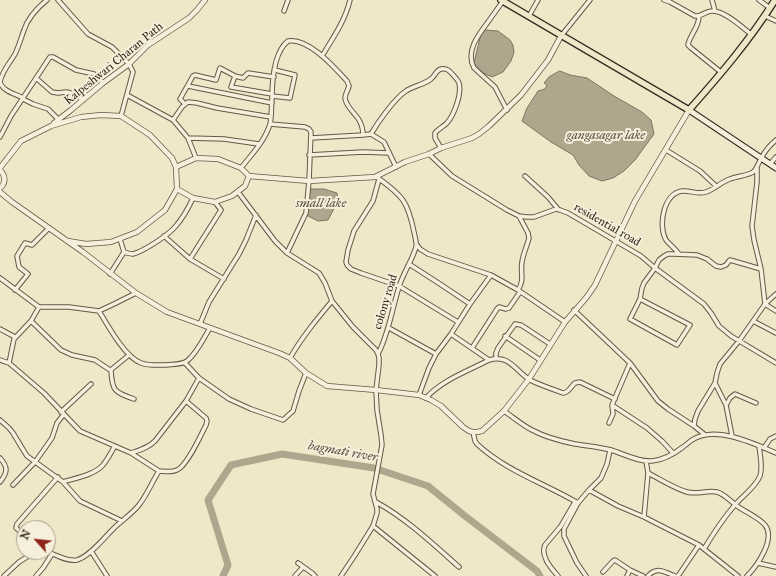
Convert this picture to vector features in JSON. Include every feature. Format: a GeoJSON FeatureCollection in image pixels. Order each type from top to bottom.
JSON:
{"type":"FeatureCollection","features":[{"type":"Feature","properties":{"kind":"main road"},"geometry":{"type":"LineString","coordinates":[[502,0],[689,110],[776,168]]}},
{"type":"Feature","properties":{"kind":"main road"},"geometry":{"type":"LineString","coordinates":[[689,110],[722,73],[752,35],[775,0]]}},
{"type":"Feature","properties":{"kind":"street"},"geometry":{"type":"LineString","coordinates":[[47,0],[29,19],[15,53],[1,76],[0,82],[2,87],[33,104],[48,108],[59,120]]}},
{"type":"Feature","properties":{"kind":"street"},"geometry":{"type":"LineString","coordinates":[[58,0],[88,34],[112,47],[129,64],[133,72],[122,116]]}},
{"type":"Feature","properties":{"kind":"street","name":"Kalpeshwari Charan Path"},"geometry":{"type":"LineString","coordinates":[[51,126],[103,83],[129,64],[148,46],[189,18],[198,10],[205,0]]}},
{"type":"Feature","properties":{"kind":"street"},"geometry":{"type":"LineString","coordinates":[[284,11],[288,0]]}},
{"type":"Feature","properties":{"kind":"street"},"geometry":{"type":"LineString","coordinates":[[322,56],[343,21],[347,13],[350,0]]}},
{"type":"Feature","properties":{"kind":"street"},"geometry":{"type":"LineString","coordinates":[[502,0],[477,37],[472,50],[471,63],[474,68],[495,87],[507,110]]}},
{"type":"Feature","properties":{"kind":"street"},"geometry":{"type":"LineString","coordinates":[[529,16],[538,0]]}},
{"type":"Feature","properties":{"kind":"street"},"geometry":{"type":"LineString","coordinates":[[176,167],[196,158],[218,159],[242,168],[249,176],[309,181],[377,178],[405,162],[472,138],[489,126],[521,95],[548,60],[561,36],[590,0]]}},
{"type":"Feature","properties":{"kind":"street"},"geometry":{"type":"LineString","coordinates":[[664,0],[670,1],[692,15],[699,16],[706,12],[715,11],[722,13],[752,35]]}},
{"type":"Feature","properties":{"kind":"street"},"geometry":{"type":"LineString","coordinates":[[712,0],[715,11]]}},
{"type":"Feature","properties":{"kind":"street"},"geometry":{"type":"LineString","coordinates":[[759,0],[770,8]]}},
{"type":"Feature","properties":{"kind":"street"},"geometry":{"type":"LineString","coordinates":[[699,16],[698,24],[689,40],[688,45],[722,73]]}},
{"type":"Feature","properties":{"kind":"street"},"geometry":{"type":"LineString","coordinates":[[765,16],[776,21]]}},
{"type":"Feature","properties":{"kind":"street"},"geometry":{"type":"LineString","coordinates":[[242,168],[266,134],[270,124],[276,60],[280,49],[288,41],[296,40],[302,42],[322,56],[347,81],[349,86],[346,101],[359,121],[363,136]]}},
{"type":"Feature","properties":{"kind":"street"},"geometry":{"type":"LineString","coordinates":[[0,137],[11,116],[49,58],[51,57],[76,70],[94,74],[103,83]]}},
{"type":"Feature","properties":{"kind":"street"},"geometry":{"type":"LineString","coordinates":[[185,104],[180,99],[195,75],[216,80],[220,68],[243,78],[248,73],[274,77]]}},
{"type":"Feature","properties":{"kind":"street"},"geometry":{"type":"LineString","coordinates":[[311,138],[363,136],[371,134],[402,94],[429,80],[438,70],[445,68],[450,71],[458,81],[459,95],[455,110],[448,122],[435,133],[435,138],[441,148]]}},
{"type":"Feature","properties":{"kind":"street"},"geometry":{"type":"LineString","coordinates":[[236,76],[231,87],[290,98],[295,75],[275,70]]}},
{"type":"Feature","properties":{"kind":"street"},"geometry":{"type":"LineString","coordinates":[[36,78],[52,92],[58,94],[66,92],[71,93],[83,100]]}},
{"type":"Feature","properties":{"kind":"street"},"geometry":{"type":"LineString","coordinates":[[188,86],[272,103]]}},
{"type":"Feature","properties":{"kind":"street"},"geometry":{"type":"LineString","coordinates":[[127,95],[173,120],[188,138],[196,158]]}},
{"type":"Feature","properties":{"kind":"street"},"geometry":{"type":"LineString","coordinates":[[173,120],[188,102],[271,117]]}},
{"type":"Feature","properties":{"kind":"street"},"geometry":{"type":"LineString","coordinates":[[0,192],[136,293],[167,312],[279,352],[290,358],[306,373],[327,386],[419,395],[441,406],[463,427],[473,432],[477,432],[482,431],[504,411],[529,379],[565,322],[596,284],[635,201],[689,110]]}},
{"type":"Feature","properties":{"kind":"street"},"geometry":{"type":"LineString","coordinates":[[0,188],[5,180],[0,169],[21,141],[51,126],[88,116],[122,116],[150,135],[172,158],[176,167],[177,189],[165,210],[137,232],[111,242],[86,244],[67,241]]}},
{"type":"Feature","properties":{"kind":"street"},"geometry":{"type":"LineString","coordinates":[[270,124],[308,128],[311,131],[309,181],[305,216],[287,253]]}},
{"type":"Feature","properties":{"kind":"street"},"geometry":{"type":"LineString","coordinates":[[371,134],[384,142],[396,167]]}},
{"type":"Feature","properties":{"kind":"street"},"geometry":{"type":"LineString","coordinates":[[188,138],[224,139],[259,144]]}},
{"type":"Feature","properties":{"kind":"street"},"geometry":{"type":"LineString","coordinates":[[679,254],[667,240],[663,228],[662,216],[669,200],[677,193],[682,191],[701,193],[706,192],[722,182],[752,173],[769,147],[776,140]]}},
{"type":"Feature","properties":{"kind":"street"},"geometry":{"type":"LineString","coordinates":[[666,150],[700,171],[716,186]]}},
{"type":"Feature","properties":{"kind":"street"},"geometry":{"type":"LineString","coordinates":[[309,155],[363,152],[389,153]]}},
{"type":"Feature","properties":{"kind":"street","name":"residential road"},"geometry":{"type":"LineString","coordinates":[[429,154],[452,176],[519,216],[534,217],[558,209],[568,213],[641,256],[704,304],[724,332],[776,363]]}},
{"type":"Feature","properties":{"kind":"street"},"geometry":{"type":"LineString","coordinates":[[770,164],[776,157]]}},
{"type":"Feature","properties":{"kind":"street"},"geometry":{"type":"LineString","coordinates":[[757,166],[757,182],[752,226],[761,269],[765,304]]}},
{"type":"Feature","properties":{"kind":"street"},"geometry":{"type":"LineString","coordinates":[[177,189],[193,198],[215,202],[232,196],[238,192],[245,186],[249,176]]}},
{"type":"Feature","properties":{"kind":"street"},"geometry":{"type":"LineString","coordinates":[[525,176],[548,197],[558,209]]}},
{"type":"Feature","properties":{"kind":"street"},"geometry":{"type":"LineString","coordinates":[[377,178],[400,196],[406,204],[411,216],[417,245],[420,249],[428,254],[491,275],[519,291],[565,322]]}},
{"type":"Feature","properties":{"kind":"street"},"geometry":{"type":"LineString","coordinates":[[377,178],[373,201],[354,231],[348,250],[347,265],[351,269],[399,286],[458,322]]}},
{"type":"Feature","properties":{"kind":"street"},"geometry":{"type":"LineString","coordinates":[[238,192],[275,241],[287,253],[319,273],[325,282],[332,301],[378,354],[379,365],[376,390],[382,445],[373,494],[376,502],[377,513],[373,526],[341,576]]}},
{"type":"Feature","properties":{"kind":"street"},"geometry":{"type":"LineString","coordinates":[[124,252],[131,254],[143,250],[174,229],[184,216],[193,198]]}},
{"type":"Feature","properties":{"kind":"street"},"geometry":{"type":"LineString","coordinates":[[190,259],[221,210],[215,202]]}},
{"type":"Feature","properties":{"kind":"street"},"geometry":{"type":"LineString","coordinates":[[200,324],[209,302],[239,254],[256,215]]}},
{"type":"Feature","properties":{"kind":"street"},"geometry":{"type":"LineString","coordinates":[[472,348],[497,309],[509,308],[522,285],[522,263],[529,238],[519,216]]}},
{"type":"Feature","properties":{"kind":"street"},"geometry":{"type":"LineString","coordinates":[[15,290],[28,274],[19,267],[16,256],[24,243],[32,245],[50,228]]}},
{"type":"Feature","properties":{"kind":"street"},"geometry":{"type":"LineString","coordinates":[[164,236],[190,259],[224,279]]}},
{"type":"Feature","properties":{"kind":"street"},"geometry":{"type":"LineString","coordinates":[[110,274],[124,252],[120,239]]}},
{"type":"Feature","properties":{"kind":"street","name":"colony road"},"geometry":{"type":"LineString","coordinates":[[378,354],[389,328],[399,286],[417,245]]}},
{"type":"Feature","properties":{"kind":"street"},"geometry":{"type":"LineString","coordinates":[[640,299],[690,325],[677,345],[630,319],[640,299],[644,283],[659,260],[668,254],[697,255],[719,267],[726,265],[730,260],[761,269]]}},
{"type":"Feature","properties":{"kind":"street"},"geometry":{"type":"LineString","coordinates":[[409,264],[470,304]]}},
{"type":"Feature","properties":{"kind":"street"},"geometry":{"type":"LineString","coordinates":[[419,395],[436,354],[491,275]]}},
{"type":"Feature","properties":{"kind":"street"},"geometry":{"type":"LineString","coordinates":[[0,278],[39,307],[69,307],[99,311],[136,293]]}},
{"type":"Feature","properties":{"kind":"street"},"geometry":{"type":"LineString","coordinates":[[694,426],[698,411],[715,383],[720,364],[739,341],[765,304],[776,294]]}},
{"type":"Feature","properties":{"kind":"street"},"geometry":{"type":"LineString","coordinates":[[290,358],[305,334],[332,301]]}},
{"type":"Feature","properties":{"kind":"street"},"geometry":{"type":"LineString","coordinates":[[765,304],[776,311]]}},
{"type":"Feature","properties":{"kind":"street"},"geometry":{"type":"LineString","coordinates":[[9,363],[15,337],[31,321],[39,307]]}},
{"type":"Feature","properties":{"kind":"street"},"geometry":{"type":"LineString","coordinates":[[574,310],[630,363],[658,401],[704,434]]}},
{"type":"Feature","properties":{"kind":"street"},"geometry":{"type":"LineString","coordinates":[[99,311],[129,355],[144,364],[163,365],[185,363],[193,355],[210,328]]}},
{"type":"Feature","properties":{"kind":"street"},"geometry":{"type":"LineString","coordinates":[[31,321],[61,350],[72,355],[95,360],[111,370]]}},
{"type":"Feature","properties":{"kind":"street"},"geometry":{"type":"LineString","coordinates":[[753,321],[776,333]]}},
{"type":"Feature","properties":{"kind":"street"},"geometry":{"type":"LineString","coordinates":[[496,358],[496,350],[514,325],[517,324],[550,344]]}},
{"type":"Feature","properties":{"kind":"street"},"geometry":{"type":"LineString","coordinates":[[389,328],[436,354]]}},
{"type":"Feature","properties":{"kind":"street"},"geometry":{"type":"LineString","coordinates":[[0,329],[15,337]]}},
{"type":"Feature","properties":{"kind":"street"},"geometry":{"type":"LineString","coordinates":[[451,334],[490,360]]}},
{"type":"Feature","properties":{"kind":"street"},"geometry":{"type":"LineString","coordinates":[[506,336],[540,360]]}},
{"type":"Feature","properties":{"kind":"street"},"geometry":{"type":"LineString","coordinates":[[111,370],[129,355]]}},
{"type":"Feature","properties":{"kind":"street"},"geometry":{"type":"LineString","coordinates":[[426,398],[443,384],[496,358],[503,359],[529,379],[563,393],[568,391],[575,382],[580,382],[615,399]]}},
{"type":"Feature","properties":{"kind":"street"},"geometry":{"type":"LineString","coordinates":[[0,360],[9,363],[44,393],[80,431],[131,453],[159,471],[170,472],[179,469],[191,453],[206,425],[206,418],[186,401]]}},
{"type":"Feature","properties":{"kind":"street"},"geometry":{"type":"LineString","coordinates":[[185,363],[199,378],[229,399],[251,409],[283,420],[293,411],[298,391],[306,373]]}},
{"type":"Feature","properties":{"kind":"street"},"geometry":{"type":"LineString","coordinates":[[609,423],[613,414],[612,405],[630,363]]}},
{"type":"Feature","properties":{"kind":"street"},"geometry":{"type":"LineString","coordinates":[[111,370],[112,382],[116,390],[125,396],[134,399]]}},
{"type":"Feature","properties":{"kind":"street"},"geometry":{"type":"LineString","coordinates":[[131,453],[150,446],[186,401],[199,378]]}},
{"type":"Feature","properties":{"kind":"street"},"geometry":{"type":"LineString","coordinates":[[715,383],[726,405],[732,436]]}},
{"type":"Feature","properties":{"kind":"street"},"geometry":{"type":"LineString","coordinates":[[13,485],[35,462],[52,438],[56,423],[62,413],[91,384]]}},
{"type":"Feature","properties":{"kind":"street"},"geometry":{"type":"LineString","coordinates":[[726,405],[730,398],[735,394],[756,403]]}},
{"type":"Feature","properties":{"kind":"street"},"geometry":{"type":"LineString","coordinates":[[612,405],[647,428],[673,453]]}},
{"type":"Feature","properties":{"kind":"street"},"geometry":{"type":"LineString","coordinates":[[504,411],[544,436],[575,444],[610,450],[639,460],[653,461],[660,459],[673,453],[690,441],[704,434],[732,436],[776,453]]}},
{"type":"Feature","properties":{"kind":"street"},"geometry":{"type":"LineString","coordinates":[[0,420],[9,428],[24,452],[35,462],[58,477],[80,501],[122,521]]}},
{"type":"Feature","properties":{"kind":"street"},"geometry":{"type":"LineString","coordinates":[[473,432],[477,444],[498,460],[520,474],[577,502]]}},
{"type":"Feature","properties":{"kind":"street"},"geometry":{"type":"LineString","coordinates":[[764,448],[770,439],[776,436]]}},
{"type":"Feature","properties":{"kind":"street"},"geometry":{"type":"LineString","coordinates":[[63,482],[86,475],[102,466],[115,446]]}},
{"type":"Feature","properties":{"kind":"street"},"geometry":{"type":"LineString","coordinates":[[704,549],[719,524],[754,486],[759,477],[761,471],[759,446]]}},
{"type":"Feature","properties":{"kind":"street"},"geometry":{"type":"LineString","coordinates":[[558,576],[546,560],[543,548],[561,526],[577,502],[598,481],[602,475],[610,450]]}},
{"type":"Feature","properties":{"kind":"street"},"geometry":{"type":"LineString","coordinates":[[0,458],[5,464],[6,468],[5,475],[0,482]]}},
{"type":"Feature","properties":{"kind":"street"},"geometry":{"type":"LineString","coordinates":[[644,517],[648,473],[646,461]]}},
{"type":"Feature","properties":{"kind":"street"},"geometry":{"type":"LineString","coordinates":[[56,555],[71,560],[76,560],[91,551],[138,506],[159,471]]}},
{"type":"Feature","properties":{"kind":"street"},"geometry":{"type":"LineString","coordinates":[[648,473],[686,492],[718,492],[766,526],[768,530],[768,540],[758,563],[747,576]]}},
{"type":"Feature","properties":{"kind":"street"},"geometry":{"type":"LineString","coordinates":[[21,520],[58,477]]}},
{"type":"Feature","properties":{"kind":"street"},"geometry":{"type":"LineString","coordinates":[[589,490],[618,506],[644,517],[699,545],[738,576]]}},
{"type":"Feature","properties":{"kind":"street"},"geometry":{"type":"LineString","coordinates":[[376,502],[419,531],[459,567]]}},
{"type":"Feature","properties":{"kind":"street"},"geometry":{"type":"LineString","coordinates":[[577,502],[563,533],[577,563],[586,576]]}},
{"type":"Feature","properties":{"kind":"street"},"geometry":{"type":"LineString","coordinates":[[373,526],[435,576]]}},
{"type":"Feature","properties":{"kind":"street"},"geometry":{"type":"LineString","coordinates":[[678,576],[699,545]]}},
{"type":"Feature","properties":{"kind":"street"},"geometry":{"type":"LineString","coordinates":[[91,551],[107,576]]}},
{"type":"Feature","properties":{"kind":"street"},"geometry":{"type":"LineString","coordinates":[[4,576],[22,560]]}},
{"type":"Feature","properties":{"kind":"street"},"geometry":{"type":"LineString","coordinates":[[36,576],[43,568],[47,560]]}},
{"type":"Feature","properties":{"kind":"street"},"geometry":{"type":"LineString","coordinates":[[603,572],[614,560],[643,576]]}},
{"type":"Feature","properties":{"kind":"street"},"geometry":{"type":"LineString","coordinates":[[298,563],[315,576]]}},
{"type":"Feature","properties":{"kind":"street"},"geometry":{"type":"LineString","coordinates":[[758,563],[776,567]]}},
{"type":"Feature","properties":{"kind":"street"},"geometry":{"type":"LineString","coordinates":[[295,576],[303,567]]}},
{"type":"Feature","properties":{"kind":"street"},"geometry":{"type":"LineString","coordinates":[[627,576],[630,570]]}},
{"type":"Feature","properties":{"kind":"street"},"geometry":{"type":"LineString","coordinates":[[648,576],[657,570],[675,576]]}},
{"type":"Feature","properties":{"kind":"water"},"geometry":{"type":"Polygon","coordinates":[[[485,30],[498,31],[510,40],[513,45],[514,52],[511,61],[503,72],[492,77],[483,73],[474,63],[481,34],[485,30]]]}},
{"type":"Feature","properties":{"kind":"water","name":"gangasagar lake"},"geometry":{"type":"Polygon","coordinates":[[[560,71],[570,75],[587,78],[642,112],[651,120],[654,134],[635,160],[624,171],[613,178],[602,181],[589,176],[579,165],[573,155],[551,142],[522,121],[527,108],[538,91],[545,89],[547,85],[544,83],[549,77],[560,71]]]}},
{"type":"Feature","properties":{"kind":"water","name":"small lake"},"geometry":{"type":"Polygon","coordinates":[[[309,189],[324,189],[337,193],[338,201],[328,220],[318,221],[308,216],[306,208],[309,189]]]}},
{"type":"Feature","properties":{"kind":"waterway","name":"bagmati river"},"geometry":{"type":"LineString","coordinates":[[223,576],[228,565],[208,500],[231,465],[282,454],[374,468],[428,486],[537,571],[540,576]]}}]}
